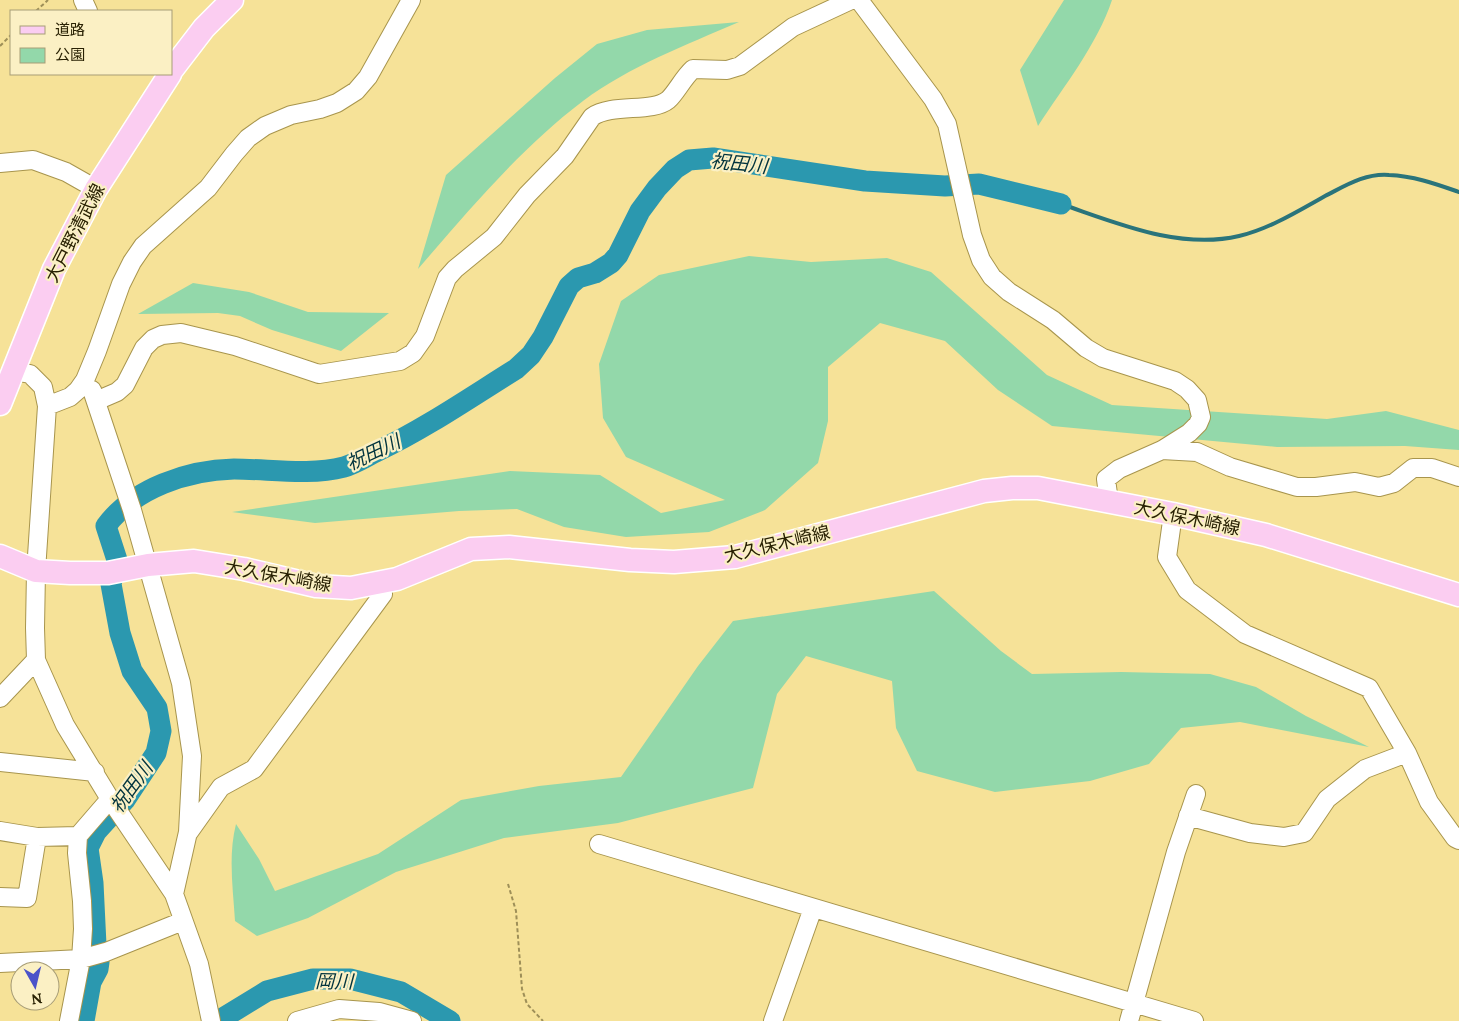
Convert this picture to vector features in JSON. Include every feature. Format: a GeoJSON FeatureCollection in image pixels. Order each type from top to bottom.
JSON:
{"type":"FeatureCollection","features":[{"type":"Feature","properties":{"kind":"main road","name":"大戸野清武線"},"geometry":{"type":"LineString","coordinates":[[172,70],[204,28],[232,0]]}},
{"type":"Feature","properties":{"kind":"main road","name":"大戸野清武線"},"geometry":{"type":"LineString","coordinates":[[0,404],[54,269],[96,189],[169,75]]}},
{"type":"Feature","properties":{"kind":"main road","name":"大久保木崎線"},"geometry":{"type":"LineString","coordinates":[[0,556],[36,571],[70,573],[114,571],[194,561],[244,569],[316,586],[351,588],[397,579],[471,549],[510,547],[630,560],[674,562],[735,557],[984,491],[1038,488],[1172,514],[1266,535],[1459,595]]}},
{"type":"Feature","properties":{"kind":"street"},"geometry":{"type":"LineString","coordinates":[[47,406],[70,397],[85,380],[121,284],[132,262],[143,246],[208,188],[248,138],[265,126],[291,115],[338,103],[356,91],[368,77],[411,0]]}},
{"type":"Feature","properties":{"kind":"street"},"geometry":{"type":"LineString","coordinates":[[96,401],[117,392],[125,385],[144,348],[153,339],[162,335],[181,333],[235,346],[320,374],[400,360],[413,353],[425,336],[447,278],[455,269],[494,237],[527,194],[565,156],[592,117],[618,108],[653,106],[667,100],[693,69],[727,70],[740,66],[793,26],[851,0]]}},
{"type":"Feature","properties":{"kind":"street"},"geometry":{"type":"LineString","coordinates":[[859,0],[933,99],[947,124],[972,235],[987,271],[1009,292],[1053,320],[1086,348],[1103,358],[1175,381],[1194,394],[1197,400],[1201,417],[1198,424],[1189,433],[1162,450],[1119,469],[1106,479],[1109,502]]}},
{"type":"Feature","properties":{"kind":"street"},"geometry":{"type":"LineString","coordinates":[[1,164],[33,160],[66,172],[96,189]]}},
{"type":"Feature","properties":{"kind":"street"},"geometry":{"type":"LineString","coordinates":[[13,371],[30,374],[43,387],[47,406],[36,571],[36,660],[65,725],[110,799],[174,894],[199,964],[210,1021]]}},
{"type":"Feature","properties":{"kind":"street"},"geometry":{"type":"LineString","coordinates":[[85,380],[91,386],[131,505],[181,683],[192,756],[188,832],[174,894]]}},
{"type":"Feature","properties":{"kind":"street"},"geometry":{"type":"LineString","coordinates":[[1162,450],[1197,452],[1230,467],[1297,486],[1316,487],[1355,482],[1378,487],[1394,483],[1413,468],[1432,468],[1459,477]]}},
{"type":"Feature","properties":{"kind":"street"},"geometry":{"type":"LineString","coordinates":[[1172,514],[1167,557],[1187,590],[1245,634],[1369,688],[1407,752],[1429,802],[1459,840]]}},
{"type":"Feature","properties":{"kind":"street"},"geometry":{"type":"LineString","coordinates":[[188,832],[221,787],[254,769],[271,748],[382,594],[379,584]]}},
{"type":"Feature","properties":{"kind":"street"},"geometry":{"type":"LineString","coordinates":[[0,698],[36,660]]}},
{"type":"Feature","properties":{"kind":"street"},"geometry":{"type":"LineString","coordinates":[[1188,816],[1250,833],[1284,837],[1304,833],[1327,799],[1342,787],[1365,769],[1407,752]]}},
{"type":"Feature","properties":{"kind":"street"},"geometry":{"type":"LineString","coordinates":[[0,762],[95,772]]}},
{"type":"Feature","properties":{"kind":"street"},"geometry":{"type":"LineString","coordinates":[[1129,1021],[1176,852],[1196,794]]}},
{"type":"Feature","properties":{"kind":"street"},"geometry":{"type":"LineString","coordinates":[[69,1021],[81,959],[83,920],[77,853],[78,836],[110,799]]}},
{"type":"Feature","properties":{"kind":"street"},"geometry":{"type":"LineString","coordinates":[[0,831],[38,837],[78,836]]}},
{"type":"Feature","properties":{"kind":"street"},"geometry":{"type":"LineString","coordinates":[[0,897],[27,898],[38,837]]}},
{"type":"Feature","properties":{"kind":"street"},"geometry":{"type":"LineString","coordinates":[[599,844],[1194,1021]]}},
{"type":"Feature","properties":{"kind":"street"},"geometry":{"type":"LineString","coordinates":[[773,1021],[812,908]]}},
{"type":"Feature","properties":{"kind":"street"},"geometry":{"type":"LineString","coordinates":[[0,963],[81,959],[106,952],[183,921]]}},
{"type":"Feature","properties":{"kind":"street"},"geometry":{"type":"LineString","coordinates":[[297,1021],[339,1009],[379,1012],[412,1021]]}},
{"type":"Feature","properties":{"kind":"path"},"geometry":{"type":"LineString","coordinates":[[37,10],[48,0]]}},
{"type":"Feature","properties":{"kind":"path"},"geometry":{"type":"LineString","coordinates":[[0,46],[10,36]]}},
{"type":"Feature","properties":{"kind":"path"},"geometry":{"type":"LineString","coordinates":[[508,884],[516,911],[522,989],[527,1004],[542,1021]]}},
{"type":"Feature","properties":{"kind":"green space"},"geometry":{"type":"Polygon","coordinates":[[[1064,0],[1112,0],[1106,17],[1089,49],[1038,126],[1020,70],[1064,0]]]}},
{"type":"Feature","properties":{"kind":"green space"},"geometry":{"type":"Polygon","coordinates":[[[739,22],[639,67],[601,88],[583,101],[560,119],[496,180],[418,269],[446,175],[555,78],[597,44],[647,30],[739,22]]]}},
{"type":"Feature","properties":{"kind":"green space"},"geometry":{"type":"Polygon","coordinates":[[[749,256],[811,262],[887,258],[931,272],[1047,375],[1112,405],[1327,419],[1386,411],[1459,430],[1459,450],[1405,446],[1277,447],[1052,426],[998,390],[945,341],[880,323],[828,367],[828,421],[818,463],[765,510],[709,532],[626,537],[564,527],[517,509],[459,511],[315,523],[232,512],[510,471],[600,475],[661,513],[725,500],[626,457],[603,418],[599,364],[621,301],[659,275],[749,256]]]}},
{"type":"Feature","properties":{"kind":"green space"},"geometry":{"type":"Polygon","coordinates":[[[193,283],[249,292],[308,312],[389,313],[341,351],[272,330],[240,316],[218,313],[138,314],[193,283]]]}},
{"type":"Feature","properties":{"kind":"green space"},"geometry":{"type":"Polygon","coordinates":[[[934,591],[1001,651],[1032,674],[1121,672],[1210,674],[1256,687],[1306,716],[1369,747],[1240,722],[1181,728],[1149,764],[1090,781],[995,792],[917,771],[896,728],[892,681],[806,656],[777,694],[753,788],[618,823],[504,838],[396,872],[308,918],[257,936],[235,921],[232,848],[236,824],[259,859],[275,891],[378,854],[461,800],[539,786],[621,777],[698,666],[733,621],[934,591]]]}},
{"type":"Feature","properties":{"kind":"waterway","name":"祝田川"},"geometry":{"type":"LineString","coordinates":[[84,1021],[91,982],[98,969],[99,962],[96,945],[93,883],[88,848],[96,832],[125,800],[156,753],[161,731],[157,708],[132,671],[120,633],[111,584],[117,560],[106,526],[131,501],[181,477],[216,470],[317,471],[344,467],[396,442],[448,412],[516,369],[531,355],[543,337],[569,286],[578,278],[595,273],[611,263],[618,255],[640,211],[657,188],[675,169],[689,160],[713,158],[865,181],[945,186],[979,184],[1061,204]]}},
{"type":"Feature","properties":{"kind":"waterway"},"geometry":{"type":"LineString","coordinates":[[1061,204],[1148,232],[1194,240],[1216,239],[1250,233],[1283,219],[1348,184],[1372,176],[1407,177],[1459,192]]}},
{"type":"Feature","properties":{"kind":"waterway","name":"岡川"},"geometry":{"type":"LineString","coordinates":[[218,1021],[267,991],[313,979],[350,979],[401,992],[450,1021]]}}]}
